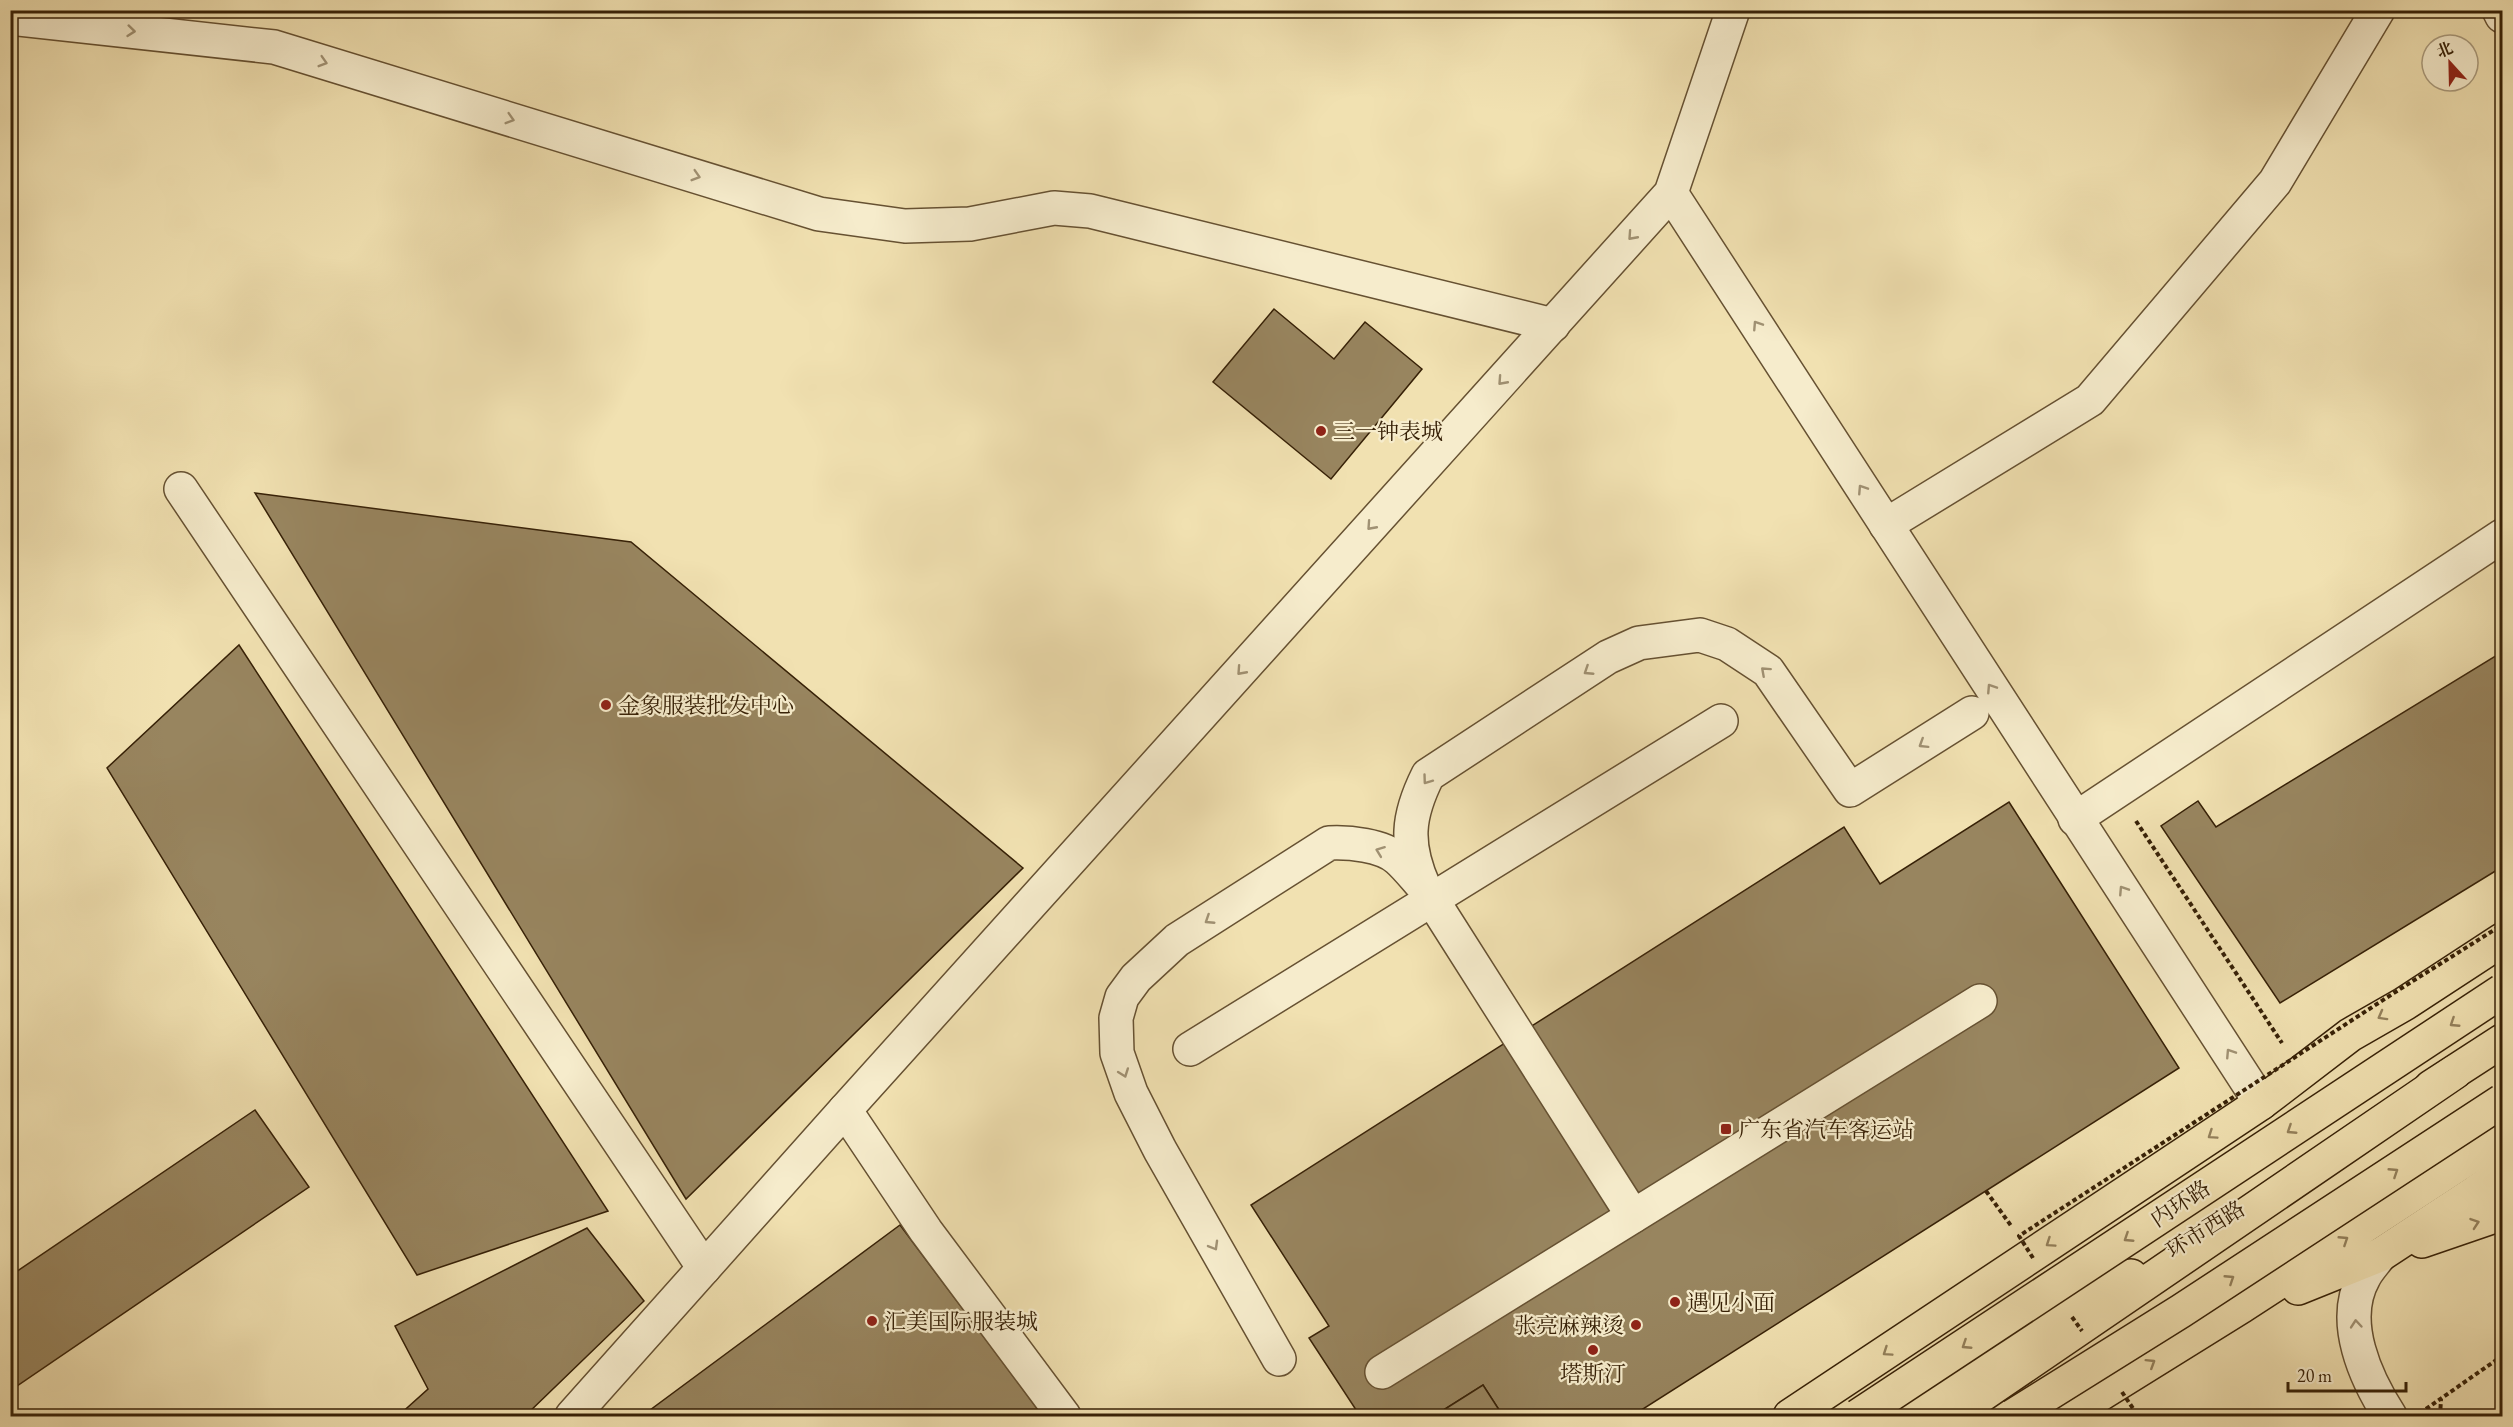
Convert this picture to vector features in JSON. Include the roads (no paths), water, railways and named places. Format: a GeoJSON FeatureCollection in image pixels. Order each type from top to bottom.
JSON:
{"type":"FeatureCollection","features":[{"type":"Feature","properties":{"kind":"main road"},"geometry":{"type":"LineString","coordinates":[[1790,1416],[2261,1103],[2350,1035],[2404,1004],[2502,940]]}},
{"type":"Feature","properties":{"kind":"main road","name":"内环路"},"geometry":{"type":"LineString","coordinates":[[1858,1416],[2502,991]]}},
{"type":"Feature","properties":{"kind":"main road","name":"环市西路"},"geometry":{"type":"LineString","coordinates":[[1908,1416],[2502,1041]]}},
{"type":"Feature","properties":{"kind":"main road"},"geometry":{"type":"LineString","coordinates":[[1951,1416],[2455,1072]]}},
{"type":"Feature","properties":{"kind":"main road"},"geometry":{"type":"LineString","coordinates":[[2013,1416],[2181,1311],[2502,1101]]}},
{"type":"Feature","properties":{"kind":"main road"},"geometry":{"type":"LineString","coordinates":[[2065,1416],[2242,1306],[2502,1136]]}},
{"type":"Feature","properties":{"kind":"main road"},"geometry":{"type":"LineString","coordinates":[[2380,1255],[2491,1181]]}},
{"type":"Feature","properties":{"kind":"main road"},"geometry":{"type":"LineString","coordinates":[[2242,1306],[2285,1293],[2380,1255],[2492,1217],[2502,1211]]}},
{"type":"Feature","properties":{"kind":"main road"},"geometry":{"type":"LineString","coordinates":[[2043,1416],[2181,1311]]}},
{"type":"Feature","properties":{"kind":"street"},"geometry":{"type":"LineString","coordinates":[[572,1416],[1671,193],[1733,10]]}},
{"type":"Feature","properties":{"kind":"street"},"geometry":{"type":"LineString","coordinates":[[1886,525],[2090,400],[2275,182],[2378,10]]}},
{"type":"Feature","properties":{"kind":"street"},"geometry":{"type":"LineString","coordinates":[[2499,10],[2502,16]]}},
{"type":"Feature","properties":{"kind":"street"},"geometry":{"type":"LineString","coordinates":[[10,18],[274,47],[819,214],[905,226],[970,224],[1054,208],[1090,211],[1553,325]]}},
{"type":"Feature","properties":{"kind":"street"},"geometry":{"type":"LineString","coordinates":[[1671,193],[2261,1103]]}},
{"type":"Feature","properties":{"kind":"street"},"geometry":{"type":"LineString","coordinates":[[182,489],[704,1268]]}},
{"type":"Feature","properties":{"kind":"street"},"geometry":{"type":"LineString","coordinates":[[2075,819],[2502,536]]}},
{"type":"Feature","properties":{"kind":"street"},"geometry":{"type":"LineString","coordinates":[[1633,1216],[1428,893],[1413,863],[1410,832],[1418,795],[1428,775],[1608,657],[1639,644],[1700,635],[1727,644],[1768,671],[1850,790],[1972,713]]}},
{"type":"Feature","properties":{"kind":"street"},"geometry":{"type":"LineString","coordinates":[[1190,1049],[1428,893],[1722,721]]}},
{"type":"Feature","properties":{"kind":"street"},"geometry":{"type":"LineString","coordinates":[[1279,1359],[1160,1150],[1131,1093],[1117,1053],[1116,1018],[1122,997],[1136,978],[1178,940],[1329,843],[1346,842],[1366,846],[1397,857],[1428,893]]}},
{"type":"Feature","properties":{"kind":"street"},"geometry":{"type":"LineString","coordinates":[[1382,1372],[1980,1001]]}},
{"type":"Feature","properties":{"kind":"street"},"geometry":{"type":"LineString","coordinates":[[845,1110],[926,1231],[1064,1416]]}},
{"type":"Feature","properties":{"kind":"street"},"geometry":{"type":"LineString","coordinates":[[2380,1255],[2363,1279],[2355,1316],[2364,1368],[2376,1394],[2390,1416]]}},
{"type":"Feature","properties":{"kind":"place","name":"三一钟表城"},"geometry":{"type":"Point","coordinates":[1321,431]}},
{"type":"Feature","properties":{"kind":"place","name":"金象服装批发中心"},"geometry":{"type":"Point","coordinates":[606,705]}},
{"type":"Feature","properties":{"kind":"place","name":"广东省汽车客运站"},"geometry":{"type":"Point","coordinates":[1726,1129]}},
{"type":"Feature","properties":{"kind":"place","name":"遇见小面"},"geometry":{"type":"Point","coordinates":[1675,1302]}},
{"type":"Feature","properties":{"kind":"place","name":"汇美国际服装城"},"geometry":{"type":"Point","coordinates":[872,1321]}},
{"type":"Feature","properties":{"kind":"place","name":"张亮麻辣烫"},"geometry":{"type":"Point","coordinates":[1636,1325]}},
{"type":"Feature","properties":{"kind":"place","name":"塔斯汀"},"geometry":{"type":"Point","coordinates":[1593,1350]}}]}
